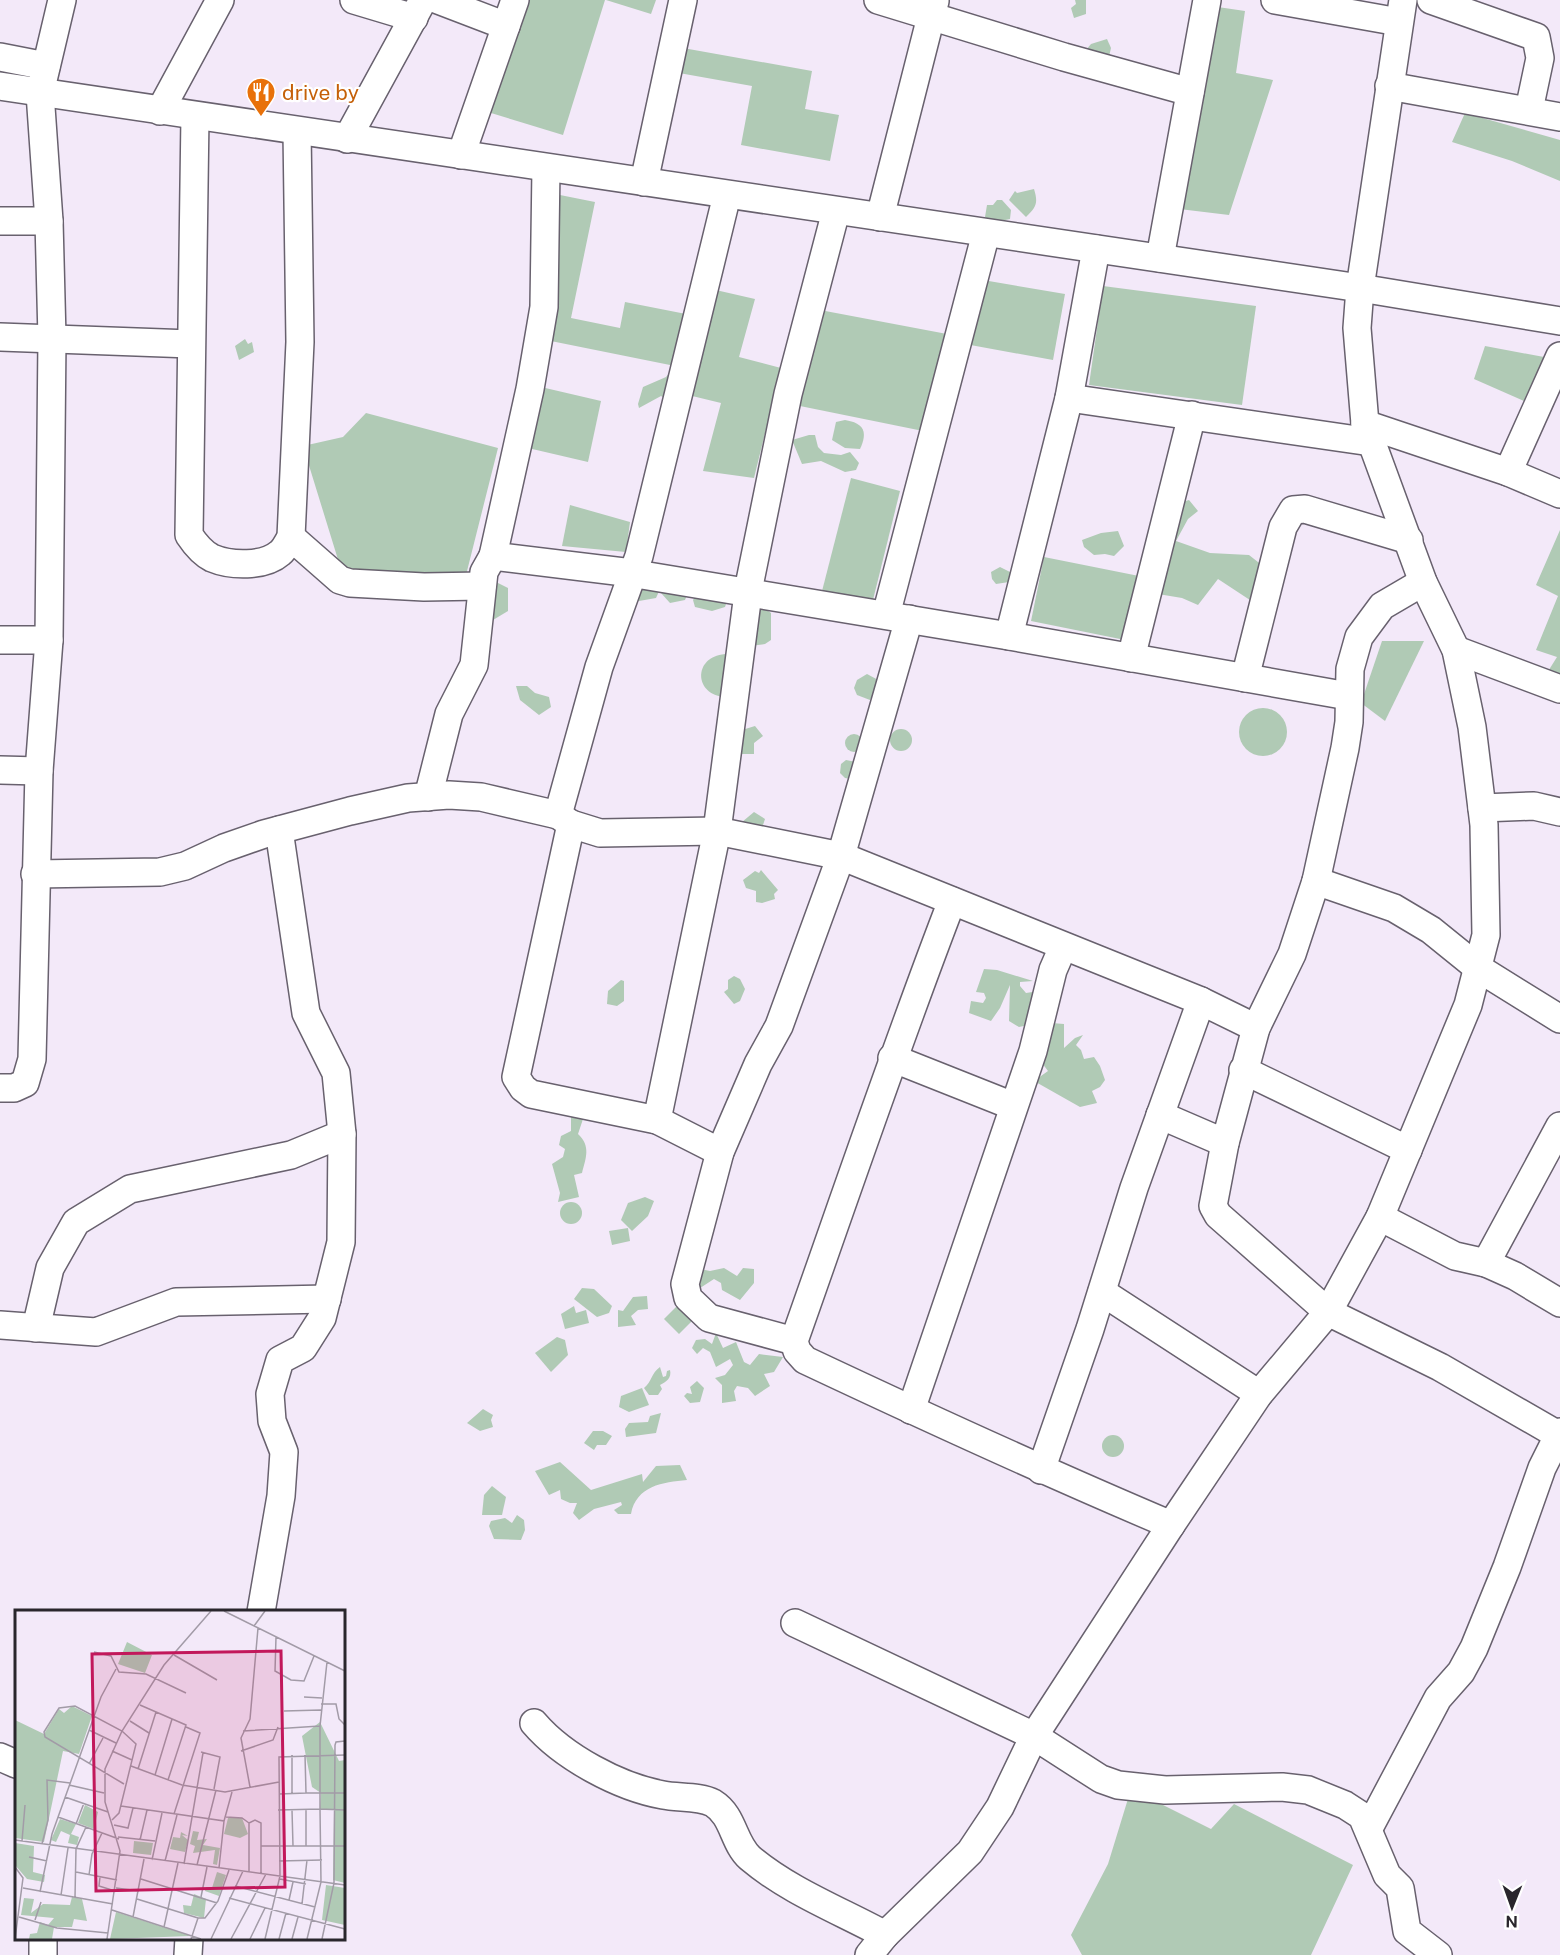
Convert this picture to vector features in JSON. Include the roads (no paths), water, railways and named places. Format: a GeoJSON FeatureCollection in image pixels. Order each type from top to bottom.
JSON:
{"type":"FeatureCollection","features":[{"type":"Feature","properties":{"kind":"street"},"geometry":{"type":"LineString","coordinates":[[0,1088],[25,1083],[30,1075],[39,771],[49,640],[52,338],[49,221],[40,93],[62,0]]}},
{"type":"Feature","properties":{"kind":"street"},"geometry":{"type":"LineString","coordinates":[[160,111],[220,0]]}},
{"type":"Feature","properties":{"kind":"street"},"geometry":{"type":"LineString","coordinates":[[347,139],[419,9],[354,0]]}},
{"type":"Feature","properties":{"kind":"street"},"geometry":{"type":"LineString","coordinates":[[438,0],[506,26]]}},
{"type":"Feature","properties":{"kind":"street"},"geometry":{"type":"LineString","coordinates":[[461,155],[514,0]]}},
{"type":"Feature","properties":{"kind":"street"},"geometry":{"type":"LineString","coordinates":[[644,182],[683,0]]}},
{"type":"Feature","properties":{"kind":"street"},"geometry":{"type":"LineString","coordinates":[[878,0],[933,8],[1190,92]]}},
{"type":"Feature","properties":{"kind":"street"},"geometry":{"type":"LineString","coordinates":[[1160,258],[1207,0]]}},
{"type":"Feature","properties":{"kind":"street"},"geometry":{"type":"LineString","coordinates":[[534,1723],[549,1740],[589,1767],[661,1795],[710,1802],[726,1813],[748,1857],[877,1945],[970,1852],[1000,1807],[1034,1736],[1258,1394],[1328,1312],[1380,1217],[1468,1005],[1478,968],[1486,935],[1482,808],[1472,727],[1456,650],[1423,582],[1368,433],[1357,328],[1360,288],[1401,11],[1275,0]]}},
{"type":"Feature","properties":{"kind":"street"},"geometry":{"type":"LineString","coordinates":[[1431,0],[1536,37],[1540,58],[1529,110]]}},
{"type":"Feature","properties":{"kind":"street"},"geometry":{"type":"LineString","coordinates":[[880,217],[933,8]]}},
{"type":"Feature","properties":{"kind":"street"},"geometry":{"type":"LineString","coordinates":[[0,57],[46,66]]}},
{"type":"Feature","properties":{"kind":"street"},"geometry":{"type":"LineString","coordinates":[[0,86],[1360,288],[1560,321]]}},
{"type":"Feature","properties":{"kind":"street"},"geometry":{"type":"LineString","coordinates":[[1389,86],[1560,117]]}},
{"type":"Feature","properties":{"kind":"street"},"geometry":{"type":"LineString","coordinates":[[195,116],[189,535],[199,549],[213,558],[242,563],[262,562],[281,553],[291,537],[300,342],[297,131]]}},
{"type":"Feature","properties":{"kind":"street"},"geometry":{"type":"LineString","coordinates":[[428,796],[449,714],[474,665],[484,572],[493,556],[530,389],[544,307],[546,168]]}},
{"type":"Feature","properties":{"kind":"street"},"geometry":{"type":"LineString","coordinates":[[720,1152],[657,1120],[531,1094],[518,1083],[516,1077],[565,820],[599,668],[633,574],[727,195]]}},
{"type":"Feature","properties":{"kind":"street"},"geometry":{"type":"LineString","coordinates":[[657,1120],[717,831],[748,594],[788,394],[836,211]]}},
{"type":"Feature","properties":{"kind":"street"},"geometry":{"type":"LineString","coordinates":[[0,221],[49,221]]}},
{"type":"Feature","properties":{"kind":"street"},"geometry":{"type":"LineString","coordinates":[[795,1341],[709,1318],[688,1298],[685,1284],[720,1152],[758,1064],[779,1026],[841,856],[986,233]]}},
{"type":"Feature","properties":{"kind":"street"},"geometry":{"type":"LineString","coordinates":[[1009,636],[1069,398],[1096,249]]}},
{"type":"Feature","properties":{"kind":"street"},"geometry":{"type":"LineString","coordinates":[[0,338],[191,344]]}},
{"type":"Feature","properties":{"kind":"street"},"geometry":{"type":"LineString","coordinates":[[1508,472],[1560,356]]}},
{"type":"Feature","properties":{"kind":"street"},"geometry":{"type":"LineString","coordinates":[[1069,398],[1192,415],[1368,433],[1508,472],[1560,494]]}},
{"type":"Feature","properties":{"kind":"street"},"geometry":{"type":"LineString","coordinates":[[1131,658],[1192,415]]}},
{"type":"Feature","properties":{"kind":"street"},"geometry":{"type":"LineString","coordinates":[[1245,678],[1283,527],[1293,510],[1305,509],[1409,540]]}},
{"type":"Feature","properties":{"kind":"street"},"geometry":{"type":"LineString","coordinates":[[291,537],[340,580],[350,583],[424,587],[482,586]]}},
{"type":"Feature","properties":{"kind":"street"},"geometry":{"type":"LineString","coordinates":[[493,556],[633,574],[898,617],[1348,696]]}},
{"type":"Feature","properties":{"kind":"street"},"geometry":{"type":"LineString","coordinates":[[1369,1828],[1438,1698],[1461,1672],[1474,1648],[1507,1567],[1542,1468],[1560,1434],[1440,1367],[1328,1312],[1218,1215],[1213,1206],[1225,1143],[1256,1028],[1292,954],[1316,880],[1349,722],[1350,669],[1359,637],[1382,606],[1423,582]]}},
{"type":"Feature","properties":{"kind":"street"},"geometry":{"type":"LineString","coordinates":[[0,640],[49,640]]}},
{"type":"Feature","properties":{"kind":"street"},"geometry":{"type":"LineString","coordinates":[[1456,650],[1560,689]]}},
{"type":"Feature","properties":{"kind":"street"},"geometry":{"type":"LineString","coordinates":[[0,770],[39,771]]}},
{"type":"Feature","properties":{"kind":"street"},"geometry":{"type":"LineString","coordinates":[[35,874],[160,872],[185,866],[224,848],[350,811],[428,796],[481,797],[565,820],[600,833],[717,831],[841,856],[1200,1001],[1256,1028]]}},
{"type":"Feature","properties":{"kind":"street"},"geometry":{"type":"LineString","coordinates":[[1482,808],[1504,805],[1534,806],[1560,812]]}},
{"type":"Feature","properties":{"kind":"street"},"geometry":{"type":"LineString","coordinates":[[261,1610],[281,1496],[284,1452],[272,1421],[270,1394],[280,1360],[303,1348],[322,1318],[341,1242],[342,1134],[336,1073],[306,1013],[279,831]]}},
{"type":"Feature","properties":{"kind":"street"},"geometry":{"type":"LineString","coordinates":[[1316,880],[1394,908],[1431,930],[1478,968],[1560,1019]]}},
{"type":"Feature","properties":{"kind":"street"},"geometry":{"type":"LineString","coordinates":[[952,901],[892,1058],[834,1233],[795,1341],[797,1351],[805,1360],[911,1410],[1041,1470],[1171,1525]]}},
{"type":"Feature","properties":{"kind":"street"},"geometry":{"type":"LineString","coordinates":[[911,1410],[1013,1106],[1034,1051],[1053,970],[1063,947]]}},
{"type":"Feature","properties":{"kind":"street"},"geometry":{"type":"LineString","coordinates":[[1041,1470],[1102,1292],[1134,1188],[1200,1001]]}},
{"type":"Feature","properties":{"kind":"street"},"geometry":{"type":"LineString","coordinates":[[892,1058],[1013,1106]]}},
{"type":"Feature","properties":{"kind":"street"},"geometry":{"type":"LineString","coordinates":[[1244,1070],[1408,1150]]}},
{"type":"Feature","properties":{"kind":"street"},"geometry":{"type":"LineString","coordinates":[[1160,1116],[1225,1143]]}},
{"type":"Feature","properties":{"kind":"street"},"geometry":{"type":"LineString","coordinates":[[1486,1263],[1560,1126]]}},
{"type":"Feature","properties":{"kind":"street"},"geometry":{"type":"LineString","coordinates":[[36,1328],[50,1268],[76,1222],[130,1189],[291,1155],[342,1134]]}},
{"type":"Feature","properties":{"kind":"street"},"geometry":{"type":"LineString","coordinates":[[1380,1217],[1455,1256],[1486,1263],[1560,1303]]}},
{"type":"Feature","properties":{"kind":"street"},"geometry":{"type":"LineString","coordinates":[[1102,1292],[1258,1394]]}},
{"type":"Feature","properties":{"kind":"street"},"geometry":{"type":"LineString","coordinates":[[0,1326],[96,1332],[176,1302],[327,1299]]}},
{"type":"Feature","properties":{"kind":"street"},"geometry":{"type":"LineString","coordinates":[[795,1623],[1034,1736],[1101,1779],[1118,1785],[1165,1790],[1282,1787],[1308,1790],[1345,1805],[1362,1816],[1387,1875],[1400,1888],[1407,1931],[1438,1955]]}},
{"type":"Feature","properties":{"kind":"street"},"geometry":{"type":"LineString","coordinates":[[0,1757],[15,1764]]}},
{"type":"Feature","properties":{"kind":"street"},"geometry":{"type":"LineString","coordinates":[[188,1955],[189,1940]]}},
{"type":"Feature","properties":{"kind":"place","name":"drive by"},"geometry":{"type":"Point","coordinates":[261,118]}}]}
